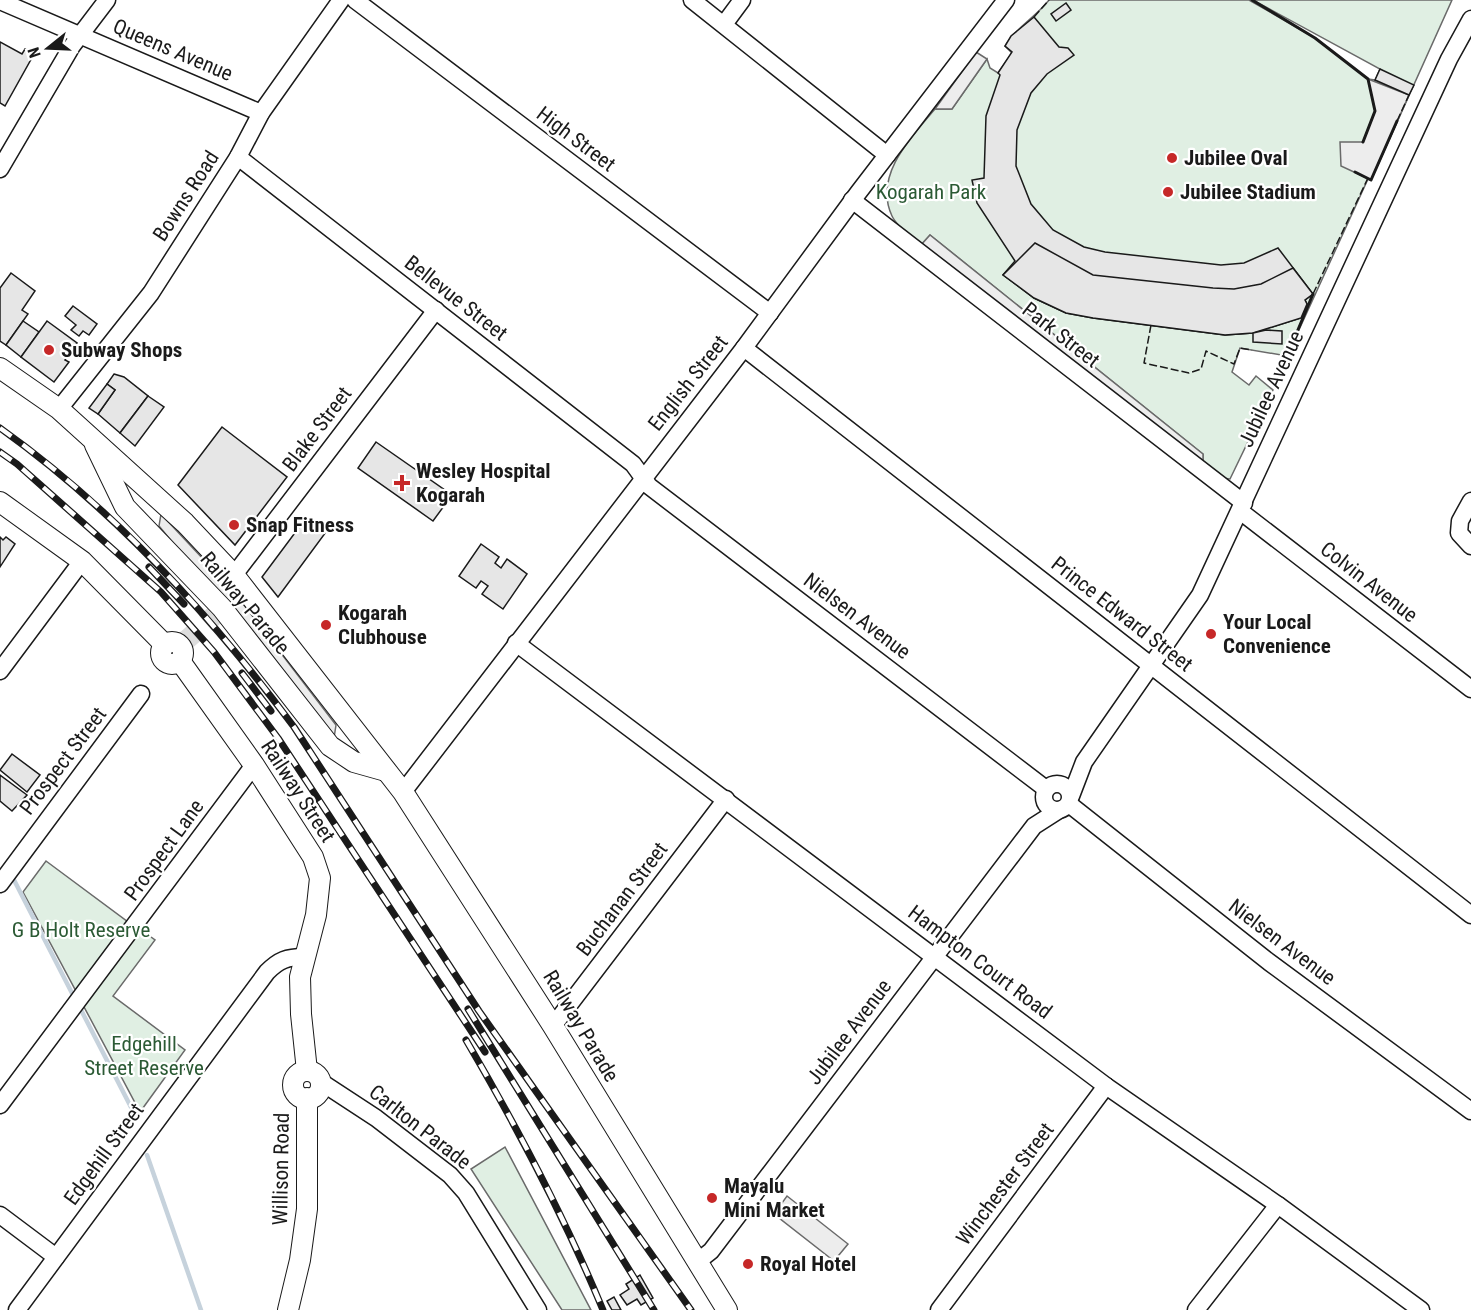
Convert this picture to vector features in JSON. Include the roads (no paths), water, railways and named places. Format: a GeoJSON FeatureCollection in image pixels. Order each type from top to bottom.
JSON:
{"type":"FeatureCollection","features":[{"type":"Feature","properties":{"kind":"main road","name":"Railway Parade"},"geometry":{"type":"LineString","coordinates":[[0,368],[59,409],[139,480],[234,575],[403,792],[554,1026],[727,1310]]}},
{"type":"Feature","properties":{"kind":"main road","name":"Railway Parade"},"geometry":{"type":"LineString","coordinates":[[92,439],[120,499],[330,746],[354,762],[386,771]]}},
{"type":"Feature","properties":{"kind":"main road"},"geometry":{"type":"LineString","coordinates":[[134,516],[126,495],[139,480]]}},
{"type":"Feature","properties":{"kind":"main road","name":"Railway Street"},"geometry":{"type":"LineString","coordinates":[[0,502],[82,561],[177,649],[313,857],[320,878],[316,915],[300,977],[301,1005],[314,1076]]}},
{"type":"Feature","properties":{"kind":"main road","name":"Willison Road"},"geometry":{"type":"LineString","coordinates":[[288,1310],[300,1260],[307,1209],[307,1098],[318,1094],[314,1076]]}},
{"type":"Feature","properties":{"kind":"street"},"geometry":{"type":"LineString","coordinates":[[0,169],[72,46],[107,0]]}},
{"type":"Feature","properties":{"kind":"street","name":"Bowns Road"},"geometry":{"type":"LineString","coordinates":[[59,409],[151,293],[238,157],[261,113],[341,0]]}},
{"type":"Feature","properties":{"kind":"street","name":"High Street"},"geometry":{"type":"LineString","coordinates":[[355,0],[770,313]]}},
{"type":"Feature","properties":{"kind":"street"},"geometry":{"type":"LineString","coordinates":[[692,0],[725,23],[886,155]]}},
{"type":"Feature","properties":{"kind":"street"},"geometry":{"type":"LineString","coordinates":[[725,23],[742,0]]}},
{"type":"Feature","properties":{"kind":"street","name":"English Street"},"geometry":{"type":"LineString","coordinates":[[403,792],[744,348],[852,200],[1006,0]]}},
{"type":"Feature","properties":{"kind":"street","name":"Queens Avenue"},"geometry":{"type":"LineString","coordinates":[[0,1],[261,113]]}},
{"type":"Feature","properties":{"kind":"street","name":"Jubilee Avenue"},"geometry":{"type":"LineString","coordinates":[[697,1262],[711,1251],[1034,826],[1066,803],[1084,762],[1200,595],[1449,59],[1471,19]]}},
{"type":"Feature","properties":{"kind":"street","name":"Bellevue Street"},"geometry":{"type":"LineString","coordinates":[[238,157],[633,464],[642,478]]}},
{"type":"Feature","properties":{"kind":"street","name":"Park Street"},"geometry":{"type":"LineString","coordinates":[[852,200],[1242,507]]}},
{"type":"Feature","properties":{"kind":"street","name":"Blake Street"},"geometry":{"type":"LineString","coordinates":[[234,575],[436,310]]}},
{"type":"Feature","properties":{"kind":"street","name":"Prince Edward Street"},"geometry":{"type":"LineString","coordinates":[[744,348],[1471,915]]}},
{"type":"Feature","properties":{"kind":"street","name":"Nielsen Avenue"},"geometry":{"type":"LineString","coordinates":[[642,478],[649,486],[1049,791]]}},
{"type":"Feature","properties":{"kind":"street"},"geometry":{"type":"LineString","coordinates":[[1471,501],[1460,521],[1459,533],[1471,546]]}},
{"type":"Feature","properties":{"kind":"street","name":"Colvin Avenue"},"geometry":{"type":"LineString","coordinates":[[1242,507],[1471,688]]}},
{"type":"Feature","properties":{"kind":"street"},"geometry":{"type":"LineString","coordinates":[[0,671],[82,561]]}},
{"type":"Feature","properties":{"kind":"street","name":"Hampton Court Road"},"geometry":{"type":"LineString","coordinates":[[516,643],[1106,1086],[1278,1205],[1421,1310]]}},
{"type":"Feature","properties":{"kind":"street","name":"Prospect Street"},"geometry":{"type":"LineString","coordinates":[[0,884],[141,694]]}},
{"type":"Feature","properties":{"kind":"street","name":"Jubilee Avenue"},"geometry":{"type":"LineString","coordinates":[[1034,826],[1036,814],[1049,791],[1073,767],[1084,762]]}},
{"type":"Feature","properties":{"kind":"street","name":"Prospect Lane"},"geometry":{"type":"LineString","coordinates":[[0,1105],[77,1005],[254,765]]}},
{"type":"Feature","properties":{"kind":"street"},"geometry":{"type":"LineString","coordinates":[[1065,786],[1066,803],[1051,809],[1049,791],[1065,786]]}},
{"type":"Feature","properties":{"kind":"street","name":"Buchanan Street"},"geometry":{"type":"LineString","coordinates":[[554,1026],[726,799]]}},
{"type":"Feature","properties":{"kind":"street","name":"Nielsen Avenue"},"geometry":{"type":"LineString","coordinates":[[1066,803],[1269,962],[1471,1111]]}},
{"type":"Feature","properties":{"kind":"street","name":"Edgehill Street"},"geometry":{"type":"LineString","coordinates":[[17,1310],[267,972],[278,961],[289,957],[304,957]]}},
{"type":"Feature","properties":{"kind":"street","name":"Carlton Parade"},"geometry":{"type":"LineString","coordinates":[[314,1076],[376,1118],[450,1175],[466,1193],[538,1310]]}},
{"type":"Feature","properties":{"kind":"street","name":"Winchester Street"},"geometry":{"type":"LineString","coordinates":[[939,1310],[1106,1086]]}},
{"type":"Feature","properties":{"kind":"street"},"geometry":{"type":"LineString","coordinates":[[1196,1310],[1278,1205]]}},
{"type":"Feature","properties":{"kind":"street"},"geometry":{"type":"LineString","coordinates":[[0,1215],[56,1257]]}},
{"type":"Feature","properties":{"kind":"waterway"},"geometry":{"type":"LineString","coordinates":[[13,878],[75,999]]}},
{"type":"Feature","properties":{"kind":"waterway"},"geometry":{"type":"LineString","coordinates":[[79,1006],[134,1113]]}},
{"type":"Feature","properties":{"kind":"waterway"},"geometry":{"type":"LineString","coordinates":[[147,1155],[201,1310]]}},
{"type":"Feature","properties":{"kind":"tunnel"},"geometry":{"type":"LineString","coordinates":[[183,643],[215,615]]}},
{"type":"Feature","properties":{"kind":"railway"},"geometry":{"type":"LineString","coordinates":[[0,428],[83,493],[159,566],[229,644],[262,685],[294,727],[479,1011],[691,1310]]}},
{"type":"Feature","properties":{"kind":"railway"},"geometry":{"type":"LineString","coordinates":[[0,452],[17,464],[161,592],[214,652],[278,738],[485,1052]]}},
{"type":"Feature","properties":{"kind":"railway"},"geometry":{"type":"LineString","coordinates":[[149,567],[184,604]]}},
{"type":"Feature","properties":{"kind":"railway"},"geometry":{"type":"LineString","coordinates":[[242,673],[271,711]]}},
{"type":"Feature","properties":{"kind":"railway"},"geometry":{"type":"LineString","coordinates":[[468,1009],[654,1310]]}},
{"type":"Feature","properties":{"kind":"railway"},"geometry":{"type":"LineString","coordinates":[[466,1040],[539,1172],[603,1310]]}},
{"type":"Feature","properties":{"kind":"place","name":"Jubilee Oval"},"geometry":{"type":"Point","coordinates":[1172,158]}},
{"type":"Feature","properties":{"kind":"place","name":"Jubilee Stadium"},"geometry":{"type":"Point","coordinates":[1168,192]}},
{"type":"Feature","properties":{"kind":"place","name":"Subway Shops"},"geometry":{"type":"Point","coordinates":[49,350]}},
{"type":"Feature","properties":{"kind":"place","name":"Wesley Hospital Kogarah"},"geometry":{"type":"Point","coordinates":[402,483]}},
{"type":"Feature","properties":{"kind":"place","name":"Snap Fitness"},"geometry":{"type":"Point","coordinates":[234,525]}},
{"type":"Feature","properties":{"kind":"place","name":"Kogarah Clubhouse"},"geometry":{"type":"Point","coordinates":[326,625]}},
{"type":"Feature","properties":{"kind":"place","name":"Your Local Convenience"},"geometry":{"type":"Point","coordinates":[1211,634]}},
{"type":"Feature","properties":{"kind":"place","name":"Mayalu Mini Market"},"geometry":{"type":"Point","coordinates":[712,1198]}},
{"type":"Feature","properties":{"kind":"place","name":"Royal Hotel"},"geometry":{"type":"Point","coordinates":[748,1264]}},
{"type":"Feature","properties":{"kind":"park label","name":"Kogarah Park"},"geometry":{"type":"Point","coordinates":[931,192]}},
{"type":"Feature","properties":{"kind":"park label","name":"G B Holt Reserve"},"geometry":{"type":"Point","coordinates":[81,930]}},
{"type":"Feature","properties":{"kind":"park label","name":"Edgehill Street Reserve"},"geometry":{"type":"Point","coordinates":[144,1056]}}]}
